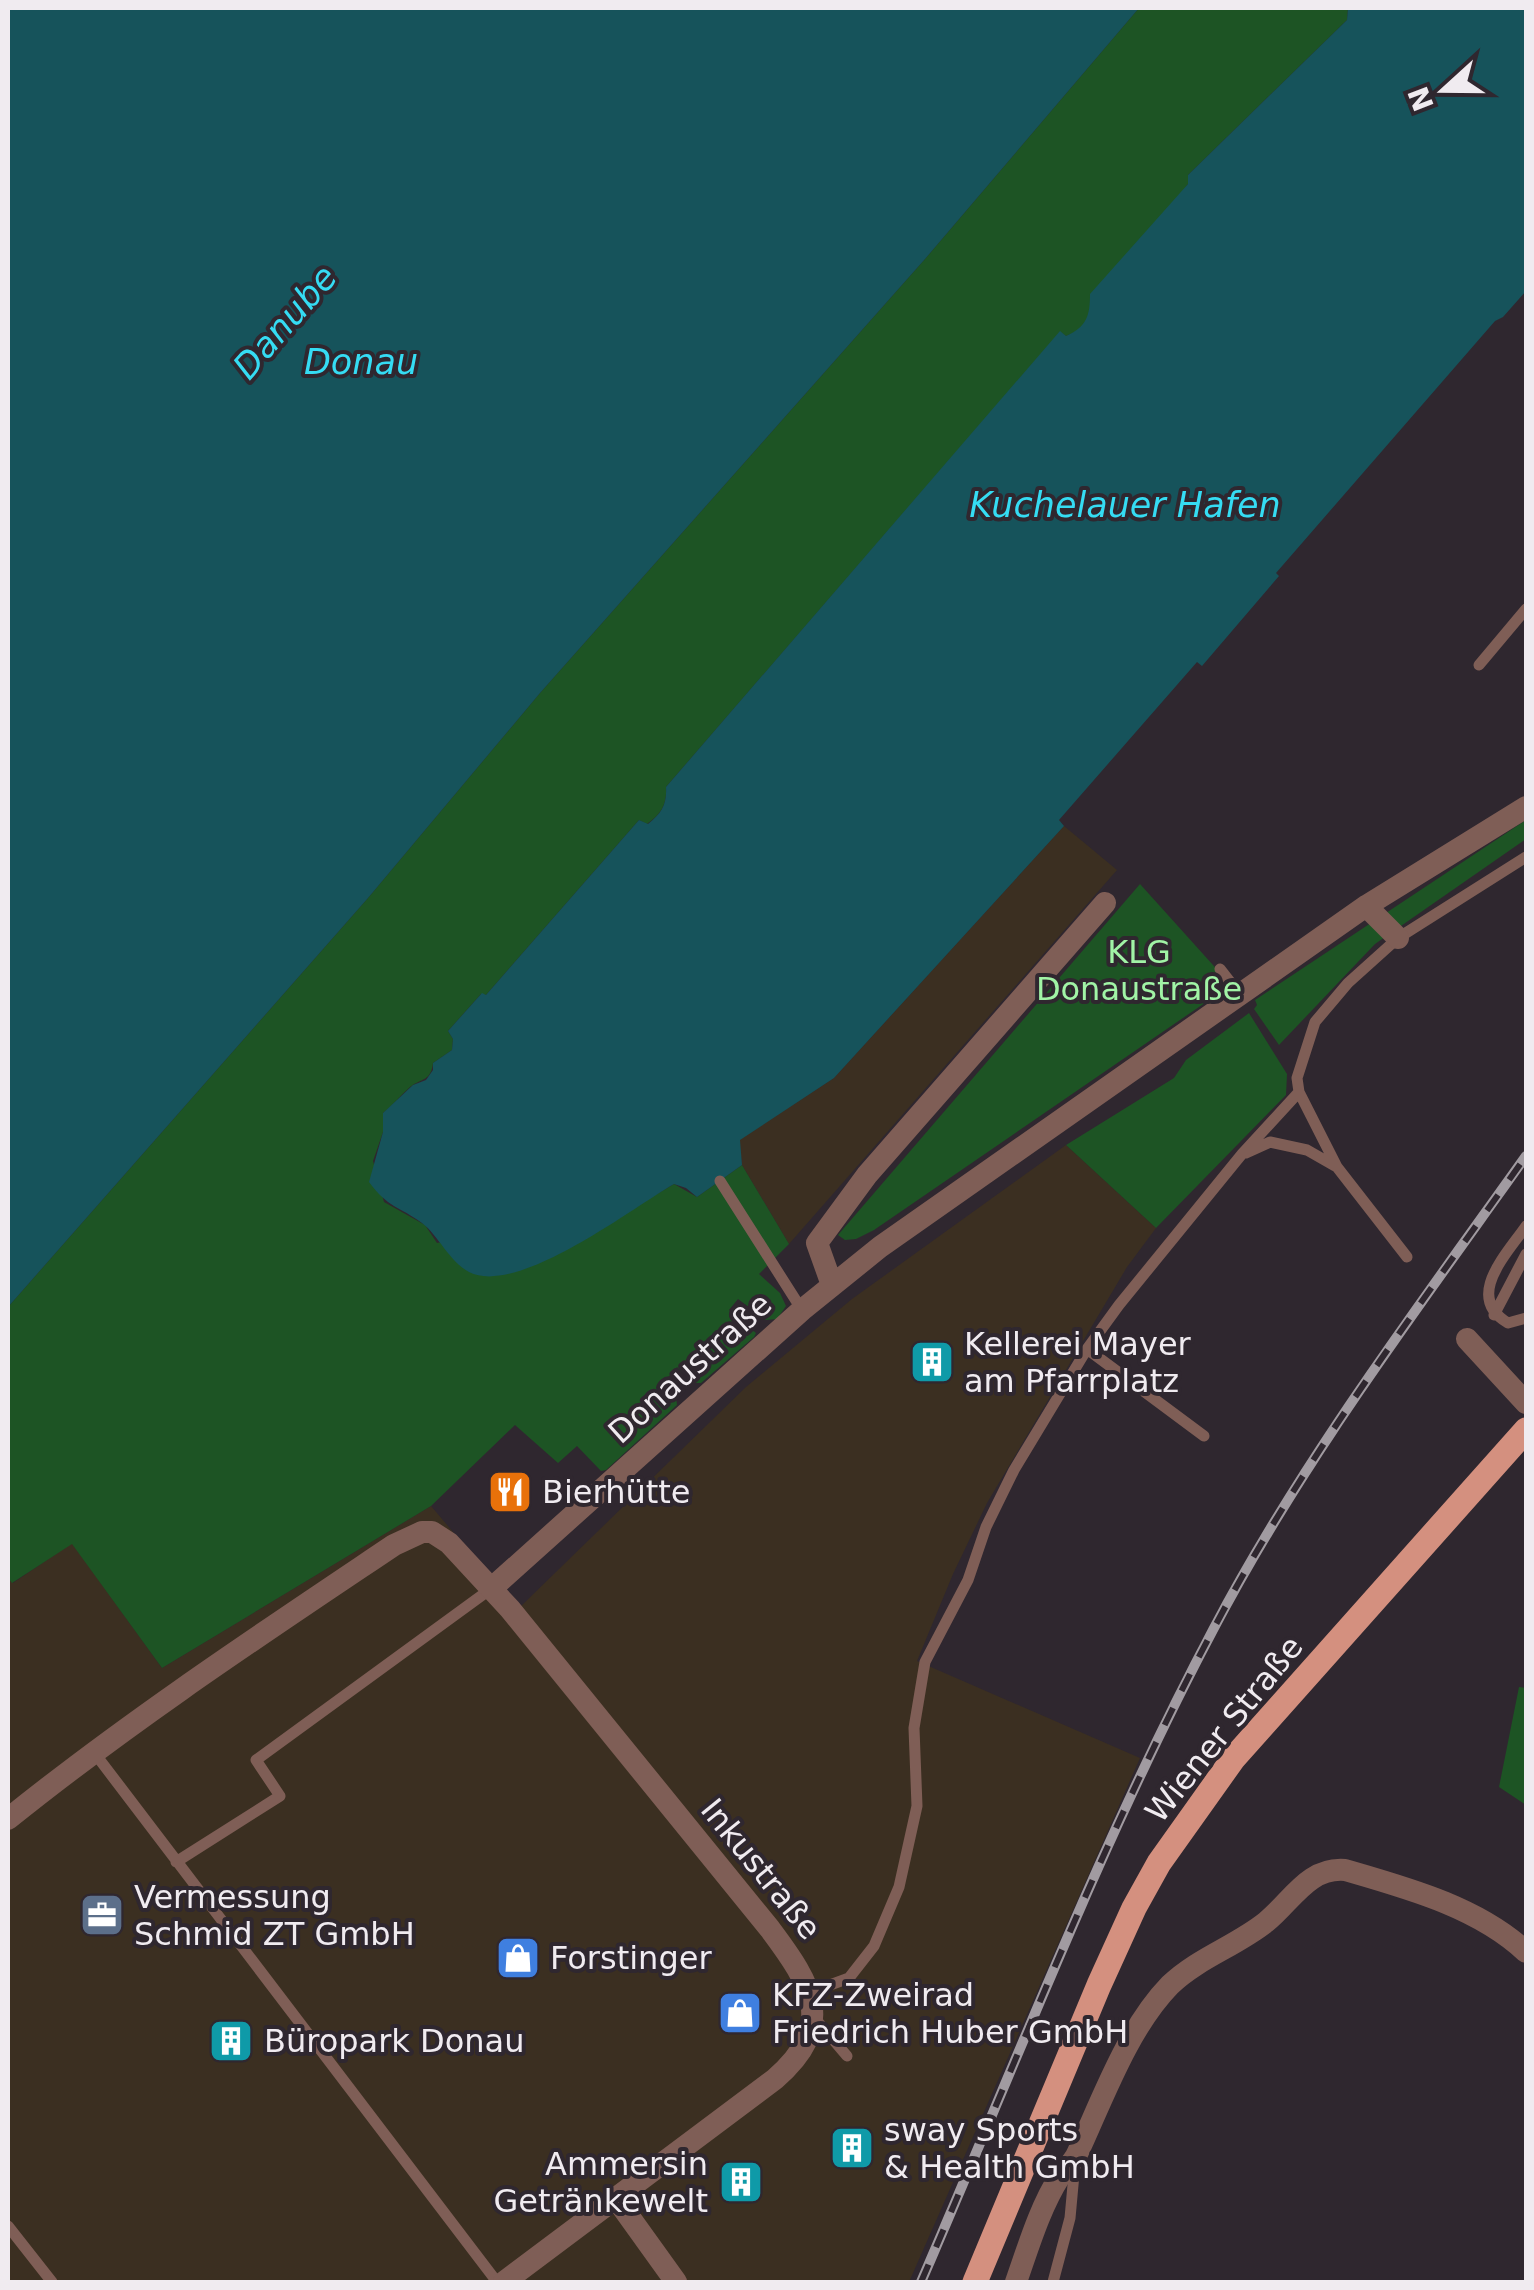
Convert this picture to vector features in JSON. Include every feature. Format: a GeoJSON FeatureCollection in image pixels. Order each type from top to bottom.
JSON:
{"type":"FeatureCollection","features":[{"type":"Feature","properties":{"kind":"main road","name":"Wiener Straße"},"geometry":{"type":"LineString","coordinates":[[975,2282],[1099,1985],[1159,1863],[1233,1759],[1526,1430]]}},
{"type":"Feature","properties":{"kind":"street","name":"Donaustraße"},"geometry":{"type":"LineString","coordinates":[[492,1588],[802,1310],[880,1247],[1366,906],[1526,807]]}},
{"type":"Feature","properties":{"kind":"street"},"geometry":{"type":"LineString","coordinates":[[832,1284],[816,1242],[867,1175],[1105,903]]}},
{"type":"Feature","properties":{"kind":"street"},"geometry":{"type":"LineString","coordinates":[[1366,906],[1398,938]]}},
{"type":"Feature","properties":{"kind":"street"},"geometry":{"type":"LineString","coordinates":[[1468,1339],[1526,1402]]}},
{"type":"Feature","properties":{"kind":"street"},"geometry":{"type":"LineString","coordinates":[[8,1819],[93,1750],[416,1532],[432,1532],[449,1542],[492,1588]]}},
{"type":"Feature","properties":{"kind":"street","name":"Inkustraße"},"geometry":{"type":"LineString","coordinates":[[492,1588],[799,1968],[811,1992],[814,2016]]}},
{"type":"Feature","properties":{"kind":"street"},"geometry":{"type":"LineString","coordinates":[[1016,2282],[1060,2177],[1075,2158],[1123,2052],[1169,1987],[1188,1971],[1251,1934],[1317,1874],[1330,1868],[1345,1870],[1453,1906],[1507,1934],[1526,1952]]}},
{"type":"Feature","properties":{"kind":"street"},"geometry":{"type":"LineString","coordinates":[[500,2282],[784,2072],[804,2047],[814,2016]]}},
{"type":"Feature","properties":{"kind":"street"},"geometry":{"type":"LineString","coordinates":[[615,2196],[676,2282]]}},
{"type":"Feature","properties":{"kind":"lane"},"geometry":{"type":"LineString","coordinates":[[1479,665],[1526,609]]}},
{"type":"Feature","properties":{"kind":"lane"},"geometry":{"type":"LineString","coordinates":[[1406,1257],[1337,1167],[1300,1092],[1297,1078],[1315,1022],[1348,983],[1398,938],[1526,856]]}},
{"type":"Feature","properties":{"kind":"lane"},"geometry":{"type":"LineString","coordinates":[[1220,969],[1240,996]]}},
{"type":"Feature","properties":{"kind":"lane"},"geometry":{"type":"LineString","coordinates":[[811,1992],[849,1978],[874,1946],[899,1887],[917,1806],[914,1728],[925,1662],[968,1580],[986,1527],[1014,1470],[1088,1349],[1242,1154],[1300,1092]]}},
{"type":"Feature","properties":{"kind":"lane"},"geometry":{"type":"LineString","coordinates":[[1242,1154],[1270,1142],[1306,1150],[1337,1167]]}},
{"type":"Feature","properties":{"kind":"lane"},"geometry":{"type":"LineString","coordinates":[[720,1181],[802,1310]]}},
{"type":"Feature","properties":{"kind":"lane"},"geometry":{"type":"LineString","coordinates":[[1524,1319],[1508,1323],[1494,1315],[1487,1296],[1490,1280],[1526,1226]]}},
{"type":"Feature","properties":{"kind":"lane"},"geometry":{"type":"LineString","coordinates":[[1494,1315],[1526,1254]]}},
{"type":"Feature","properties":{"kind":"lane"},"geometry":{"type":"LineString","coordinates":[[1088,1349],[1204,1436]]}},
{"type":"Feature","properties":{"kind":"lane"},"geometry":{"type":"LineString","coordinates":[[176,1862],[280,1796],[256,1760],[492,1588]]}},
{"type":"Feature","properties":{"kind":"lane"},"geometry":{"type":"LineString","coordinates":[[93,1750],[500,2282]]}},
{"type":"Feature","properties":{"kind":"lane"},"geometry":{"type":"LineString","coordinates":[[814,2016],[848,2056]]}},
{"type":"Feature","properties":{"kind":"lane"},"geometry":{"type":"LineString","coordinates":[[1053,2282],[1070,2218],[1075,2158]]}},
{"type":"Feature","properties":{"kind":"lane"},"geometry":{"type":"LineString","coordinates":[[8,2226],[52,2282]]}},
{"type":"Feature","properties":{"kind":"shaded area"},"geometry":{"type":"Polygon","coordinates":[[[1064,826],[1117,870],[789,1244],[742,1165],[739,1140],[834,1078],[1064,826]]]}},
{"type":"Feature","properties":{"kind":"shaded area"},"geometry":{"type":"Polygon","coordinates":[[[1066,1145],[1156,1228],[1127,1267],[987,1503],[917,1661],[1140,1758],[909,2282],[8,2282],[8,1578],[13,1583],[72,1543],[162,1668],[431,1506],[518,1609],[746,1387],[852,1299],[1066,1145]]]}},
{"type":"Feature","properties":{"kind":"green space"},"geometry":{"type":"Polygon","coordinates":[[[1139,8],[1348,8],[1347,20],[1188,175],[1188,184],[1080,330],[1066,336],[1060,332],[666,787],[663,808],[647,824],[639,820],[486,995],[481,994],[448,1031],[453,1039],[452,1050],[433,1063],[428,1076],[383,1113],[383,1132],[373,1161],[384,1202],[425,1225],[437,1243],[657,1194],[674,1184],[697,1197],[742,1165],[789,1244],[759,1274],[780,1293],[786,1306],[777,1319],[766,1320],[738,1299],[729,1310],[756,1333],[754,1337],[701,1383],[695,1383],[677,1367],[662,1385],[676,1397],[677,1405],[606,1470],[601,1471],[577,1446],[558,1463],[515,1425],[431,1506],[162,1668],[72,1544],[12,1583],[8,1578],[8,1307],[368,898],[540,693],[925,259],[1139,8]]]}},
{"type":"Feature","properties":{"kind":"green space"},"geometry":{"type":"Polygon","coordinates":[[[1526,820],[1526,839],[1375,944],[1279,1045],[1254,1009],[1255,1000],[1526,820]]]}},
{"type":"Feature","properties":{"kind":"green space","name":"KLG Donaustraße"},"geometry":{"type":"Polygon","coordinates":[[[1140,884],[1231,985],[874,1230],[856,1239],[845,1240],[838,1235],[1140,884]]]}},
{"type":"Feature","properties":{"kind":"green space"},"geometry":{"type":"Polygon","coordinates":[[[1249,1013],[1287,1074],[1286,1095],[1156,1228],[1066,1145],[1174,1078],[1186,1060],[1249,1013]]]}},
{"type":"Feature","properties":{"kind":"green space"},"geometry":{"type":"Polygon","coordinates":[[[1519,1687],[1526,1688],[1526,1805],[1499,1787],[1519,1687]]]}},
{"type":"Feature","properties":{"kind":"water","name":"Donau"},"geometry":{"type":"Polygon","coordinates":[[[8,8],[1139,8],[925,259],[540,693],[368,898],[8,1307],[8,8]]]}},
{"type":"Feature","properties":{"kind":"water","name":"Kuchelauer Hafen"},"geometry":{"type":"Polygon","coordinates":[[[1348,8],[1526,8],[1526,291],[1495,321],[1276,573],[1279,576],[1202,666],[1197,662],[1059,820],[1064,826],[834,1078],[740,1140],[742,1165],[697,1197],[674,1184],[544,1261],[490,1276],[469,1272],[428,1228],[388,1202],[369,1182],[383,1132],[383,1113],[413,1085],[426,1080],[433,1063],[452,1050],[453,1039],[448,1031],[482,993],[486,995],[639,820],[648,824],[657,816],[666,787],[1060,331],[1066,336],[1083,324],[1090,294],[1188,184],[1188,175],[1347,20],[1348,8]]]}},
{"type":"Feature","properties":{"kind":"railway"},"geometry":{"type":"LineString","coordinates":[[921,2282],[1097,1870],[1214,1628],[1323,1446],[1526,1156]]}},
{"type":"Feature","properties":{"kind":"place","name":"Kellerei Mayer am Pfarrplatz"},"geometry":{"type":"Point","coordinates":[932,1362]}},
{"type":"Feature","properties":{"kind":"place","name":"Bierhütte"},"geometry":{"type":"Point","coordinates":[510,1492]}},
{"type":"Feature","properties":{"kind":"place","name":"Vermessung Schmid ZT GmbH"},"geometry":{"type":"Point","coordinates":[102,1915]}},
{"type":"Feature","properties":{"kind":"place","name":"Forstinger"},"geometry":{"type":"Point","coordinates":[518,1958]}},
{"type":"Feature","properties":{"kind":"place","name":"KFZ-Zweirad Friedrich Huber GmbH"},"geometry":{"type":"Point","coordinates":[740,2013]}},
{"type":"Feature","properties":{"kind":"place","name":"Büropark Donau"},"geometry":{"type":"Point","coordinates":[231,2041]}},
{"type":"Feature","properties":{"kind":"place","name":"sway Sports & Health GmbH"},"geometry":{"type":"Point","coordinates":[852,2148]}},
{"type":"Feature","properties":{"kind":"place","name":"Ammersin Getränkewelt"},"geometry":{"type":"Point","coordinates":[741,2182]}},
{"type":"Feature","properties":{"kind":"water label","name":"Danube"},"geometry":{"type":"Point","coordinates":[285,322]}}]}
